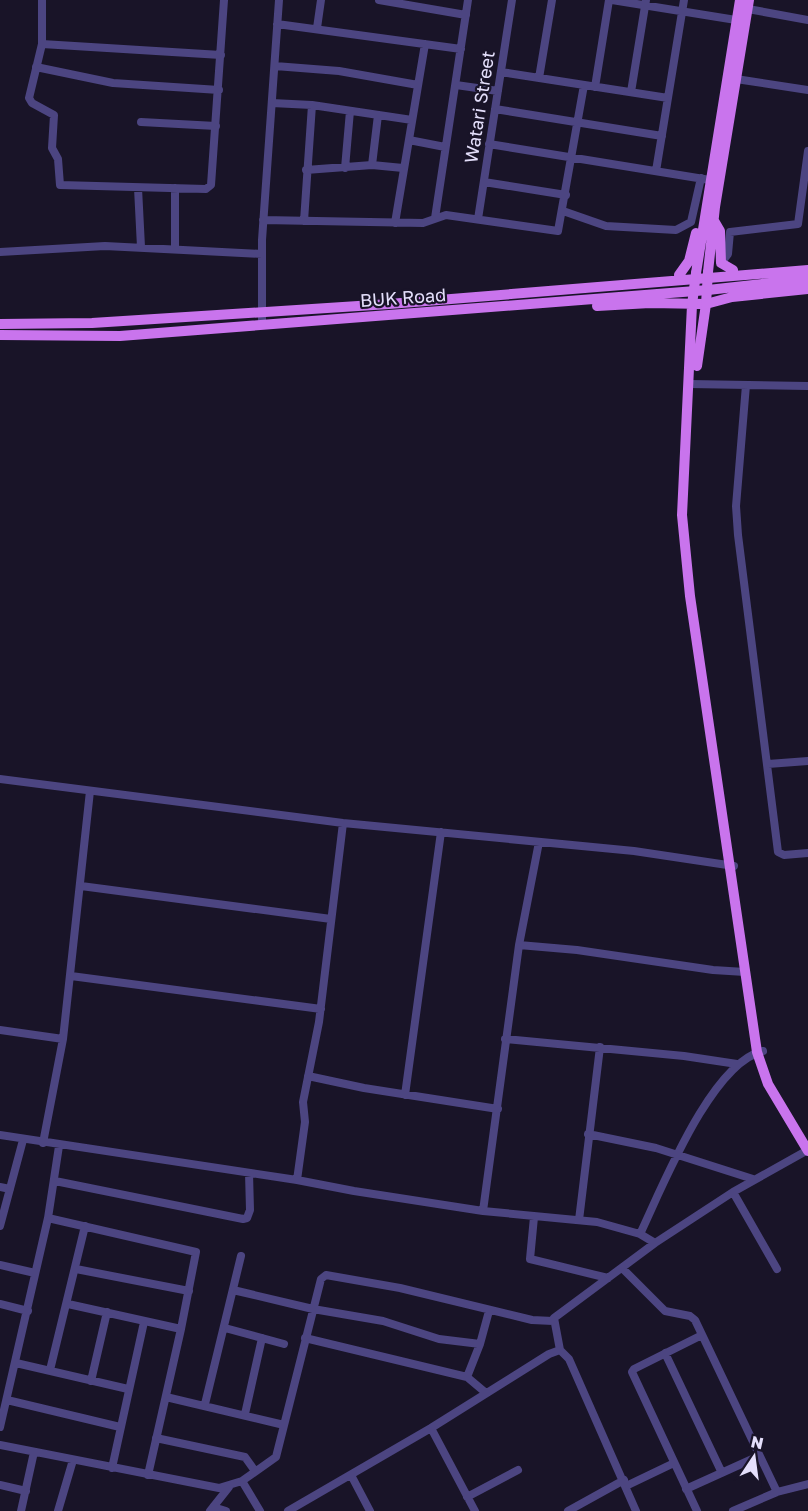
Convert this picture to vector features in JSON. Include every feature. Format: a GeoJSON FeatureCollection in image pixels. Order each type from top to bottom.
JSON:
{"type":"FeatureCollection","features":[{"type":"Feature","properties":{"kind":"main road"},"geometry":{"type":"LineString","coordinates":[[692,384],[706,304],[708,219],[706,179],[740,0]]}},
{"type":"Feature","properties":{"kind":"main road"},"geometry":{"type":"LineString","coordinates":[[749,4],[696,273],[692,305],[692,384],[682,515],[690,596],[712,733],[745,972],[760,1052],[768,1084],[808,1150]]}},
{"type":"Feature","properties":{"kind":"main road"},"geometry":{"type":"LineString","coordinates":[[708,219],[720,231],[721,263],[733,270]]}},
{"type":"Feature","properties":{"kind":"main road"},"geometry":{"type":"LineString","coordinates":[[679,275],[689,261],[696,232],[708,219]]}},
{"type":"Feature","properties":{"kind":"main road"},"geometry":{"type":"LineString","coordinates":[[487,296],[501,292],[808,264]]}},
{"type":"Feature","properties":{"kind":"main road","name":"BUK Road"},"geometry":{"type":"LineString","coordinates":[[0,324],[92,323],[487,296],[808,270]]}},
{"type":"Feature","properties":{"kind":"main road","name":"BUK Road"},"geometry":{"type":"LineString","coordinates":[[0,335],[120,336],[708,290],[808,279]]}},
{"type":"Feature","properties":{"kind":"main road"},"geometry":{"type":"LineString","coordinates":[[502,306],[526,311],[650,303],[692,305],[732,297],[808,289]]}},
{"type":"Feature","properties":{"kind":"main road"},"geometry":{"type":"LineString","coordinates":[[731,866],[760,1052],[774,1081],[808,1137]]}},
{"type":"Feature","properties":{"kind":"street"},"geometry":{"type":"LineString","coordinates":[[42,0],[42,44],[30,101],[54,115],[52,148],[58,159],[60,185],[138,188],[209,188],[219,90],[224,0]]}},
{"type":"Feature","properties":{"kind":"street"},"geometry":{"type":"LineString","coordinates":[[262,324],[263,220],[279,0]]}},
{"type":"Feature","properties":{"kind":"street"},"geometry":{"type":"LineString","coordinates":[[317,28],[321,0]]}},
{"type":"Feature","properties":{"kind":"street"},"geometry":{"type":"LineString","coordinates":[[379,0],[424,4],[466,15]]}},
{"type":"Feature","properties":{"kind":"street"},"geometry":{"type":"LineString","coordinates":[[435,218],[468,0]]}},
{"type":"Feature","properties":{"kind":"street","name":"Watari Street"},"geometry":{"type":"LineString","coordinates":[[478,219],[512,0]]}},
{"type":"Feature","properties":{"kind":"street"},"geometry":{"type":"LineString","coordinates":[[538,78],[552,0]]}},
{"type":"Feature","properties":{"kind":"street"},"geometry":{"type":"LineString","coordinates":[[595,87],[611,0],[646,3],[736,20]]}},
{"type":"Feature","properties":{"kind":"street"},"geometry":{"type":"LineString","coordinates":[[656,171],[684,0]]}},
{"type":"Feature","properties":{"kind":"street"},"geometry":{"type":"LineString","coordinates":[[631,92],[646,3]]}},
{"type":"Feature","properties":{"kind":"street"},"geometry":{"type":"LineString","coordinates":[[749,4],[808,20]]}},
{"type":"Feature","properties":{"kind":"street"},"geometry":{"type":"LineString","coordinates":[[278,24],[461,49]]}},
{"type":"Feature","properties":{"kind":"street"},"geometry":{"type":"LineString","coordinates":[[42,44],[221,55]]}},
{"type":"Feature","properties":{"kind":"street"},"geometry":{"type":"LineString","coordinates":[[395,223],[425,44]]}},
{"type":"Feature","properties":{"kind":"street"},"geometry":{"type":"LineString","coordinates":[[275,66],[339,71],[418,84]]}},
{"type":"Feature","properties":{"kind":"street"},"geometry":{"type":"LineString","coordinates":[[36,67],[113,83],[219,90]]}},
{"type":"Feature","properties":{"kind":"street"},"geometry":{"type":"LineString","coordinates":[[501,72],[668,98]]}},
{"type":"Feature","properties":{"kind":"street"},"geometry":{"type":"LineString","coordinates":[[736,79],[808,90]]}},
{"type":"Feature","properties":{"kind":"street"},"geometry":{"type":"LineString","coordinates":[[456,85],[498,91]]}},
{"type":"Feature","properties":{"kind":"street"},"geometry":{"type":"LineString","coordinates":[[263,220],[423,223],[446,215],[558,231],[584,85]]}},
{"type":"Feature","properties":{"kind":"street"},"geometry":{"type":"LineString","coordinates":[[272,103],[312,105],[412,120]]}},
{"type":"Feature","properties":{"kind":"street"},"geometry":{"type":"LineString","coordinates":[[304,222],[312,105]]}},
{"type":"Feature","properties":{"kind":"street"},"geometry":{"type":"LineString","coordinates":[[495,110],[662,136]]}},
{"type":"Feature","properties":{"kind":"street"},"geometry":{"type":"LineString","coordinates":[[345,168],[350,111]]}},
{"type":"Feature","properties":{"kind":"street"},"geometry":{"type":"LineString","coordinates":[[372,165],[378,115]]}},
{"type":"Feature","properties":{"kind":"street"},"geometry":{"type":"LineString","coordinates":[[141,122],[216,126]]}},
{"type":"Feature","properties":{"kind":"street"},"geometry":{"type":"LineString","coordinates":[[409,140],[445,147]]}},
{"type":"Feature","properties":{"kind":"street"},"geometry":{"type":"LineString","coordinates":[[489,144],[706,179],[691,222],[676,230],[606,226],[563,211]]}},
{"type":"Feature","properties":{"kind":"street"},"geometry":{"type":"LineString","coordinates":[[721,263],[728,254],[730,232],[798,224],[804,201],[808,151]]}},
{"type":"Feature","properties":{"kind":"street"},"geometry":{"type":"LineString","coordinates":[[306,170],[372,165],[403,168]]}},
{"type":"Feature","properties":{"kind":"street"},"geometry":{"type":"LineString","coordinates":[[484,182],[566,195]]}},
{"type":"Feature","properties":{"kind":"street"},"geometry":{"type":"LineString","coordinates":[[138,188],[141,247]]}},
{"type":"Feature","properties":{"kind":"street"},"geometry":{"type":"LineString","coordinates":[[175,188],[176,249]]}},
{"type":"Feature","properties":{"kind":"street"},"geometry":{"type":"LineString","coordinates":[[0,252],[105,246],[262,254]]}},
{"type":"Feature","properties":{"kind":"street"},"geometry":{"type":"LineString","coordinates":[[692,384],[808,386]]}},
{"type":"Feature","properties":{"kind":"street"},"geometry":{"type":"LineString","coordinates":[[746,385],[736,506],[778,852],[784,855],[808,853]]}},
{"type":"Feature","properties":{"kind":"street"},"geometry":{"type":"LineString","coordinates":[[768,764],[808,760]]}},
{"type":"Feature","properties":{"kind":"street"},"geometry":{"type":"LineString","coordinates":[[0,779],[343,823],[655,853],[731,866]]}},
{"type":"Feature","properties":{"kind":"street"},"geometry":{"type":"LineString","coordinates":[[43,1143],[63,1039],[90,791]]}},
{"type":"Feature","properties":{"kind":"street"},"geometry":{"type":"LineString","coordinates":[[297,1180],[308,1076],[321,1009],[343,823]]}},
{"type":"Feature","properties":{"kind":"street"},"geometry":{"type":"LineString","coordinates":[[405,1095],[441,832]]}},
{"type":"Feature","properties":{"kind":"street"},"geometry":{"type":"LineString","coordinates":[[483,1211],[519,945],[539,842]]}},
{"type":"Feature","properties":{"kind":"street"},"geometry":{"type":"LineString","coordinates":[[81,886],[331,919]]}},
{"type":"Feature","properties":{"kind":"street"},"geometry":{"type":"LineString","coordinates":[[519,945],[577,950],[676,966],[745,972]]}},
{"type":"Feature","properties":{"kind":"street"},"geometry":{"type":"LineString","coordinates":[[71,976],[321,1009]]}},
{"type":"Feature","properties":{"kind":"street"},"geometry":{"type":"LineString","coordinates":[[0,1030],[63,1039]]}},
{"type":"Feature","properties":{"kind":"street"},"geometry":{"type":"LineString","coordinates":[[505,1039],[600,1047],[736,1064]]}},
{"type":"Feature","properties":{"kind":"street"},"geometry":{"type":"LineString","coordinates":[[579,1220],[600,1047]]}},
{"type":"Feature","properties":{"kind":"street"},"geometry":{"type":"LineString","coordinates":[[640,1234],[705,1105],[736,1064],[760,1052]]}},
{"type":"Feature","properties":{"kind":"street"},"geometry":{"type":"LineString","coordinates":[[308,1076],[405,1095],[498,1109]]}},
{"type":"Feature","properties":{"kind":"street"},"geometry":{"type":"LineString","coordinates":[[588,1134],[678,1155],[753,1179]]}},
{"type":"Feature","properties":{"kind":"street"},"geometry":{"type":"LineString","coordinates":[[0,1135],[58,1146],[297,1180],[483,1211],[579,1220],[640,1234],[656,1243]]}},
{"type":"Feature","properties":{"kind":"street"},"geometry":{"type":"LineString","coordinates":[[0,1226],[23,1140]]}},
{"type":"Feature","properties":{"kind":"street"},"geometry":{"type":"LineString","coordinates":[[0,1427],[48,1218],[55,1181],[58,1146]]}},
{"type":"Feature","properties":{"kind":"street"},"geometry":{"type":"LineString","coordinates":[[0,1445],[219,1488],[230,1487],[276,1457],[321,1279],[326,1275],[400,1288],[532,1320],[553,1321],[656,1243],[753,1179],[808,1150]]}},
{"type":"Feature","properties":{"kind":"street"},"geometry":{"type":"LineString","coordinates":[[55,1181],[243,1219],[247,1218],[250,1210],[249,1173]]}},
{"type":"Feature","properties":{"kind":"street"},"geometry":{"type":"LineString","coordinates":[[0,1187],[10,1189]]}},
{"type":"Feature","properties":{"kind":"street"},"geometry":{"type":"LineString","coordinates":[[733,1192],[777,1269]]}},
{"type":"Feature","properties":{"kind":"street"},"geometry":{"type":"LineString","coordinates":[[534,1216],[530,1259],[608,1278]]}},
{"type":"Feature","properties":{"kind":"street"},"geometry":{"type":"LineString","coordinates":[[48,1218],[196,1252],[148,1474]]}},
{"type":"Feature","properties":{"kind":"street"},"geometry":{"type":"LineString","coordinates":[[50,1370],[68,1304],[85,1226]]}},
{"type":"Feature","properties":{"kind":"street"},"geometry":{"type":"LineString","coordinates":[[205,1404],[241,1256]]}},
{"type":"Feature","properties":{"kind":"street"},"geometry":{"type":"LineString","coordinates":[[0,1264],[35,1273]]}},
{"type":"Feature","properties":{"kind":"street"},"geometry":{"type":"LineString","coordinates":[[622,1268],[665,1311],[690,1316],[695,1320],[777,1492]]}},
{"type":"Feature","properties":{"kind":"street"},"geometry":{"type":"LineString","coordinates":[[76,1269],[189,1291]]}},
{"type":"Feature","properties":{"kind":"street"},"geometry":{"type":"LineString","coordinates":[[233,1290],[313,1309],[382,1321],[439,1339],[480,1344]]}},
{"type":"Feature","properties":{"kind":"street"},"geometry":{"type":"LineString","coordinates":[[0,1304],[28,1311]]}},
{"type":"Feature","properties":{"kind":"street"},"geometry":{"type":"LineString","coordinates":[[68,1304],[181,1329]]}},
{"type":"Feature","properties":{"kind":"street"},"geometry":{"type":"LineString","coordinates":[[467,1377],[480,1344],[489,1311]]}},
{"type":"Feature","properties":{"kind":"street"},"geometry":{"type":"LineString","coordinates":[[91,1381],[107,1312]]}},
{"type":"Feature","properties":{"kind":"street"},"geometry":{"type":"LineString","coordinates":[[553,1321],[560,1350],[569,1359],[636,1511]]}},
{"type":"Feature","properties":{"kind":"street"},"geometry":{"type":"LineString","coordinates":[[112,1468],[144,1322]]}},
{"type":"Feature","properties":{"kind":"street"},"geometry":{"type":"LineString","coordinates":[[225,1328],[284,1344]]}},
{"type":"Feature","properties":{"kind":"street"},"geometry":{"type":"LineString","coordinates":[[697,1511],[632,1372],[702,1335]]}},
{"type":"Feature","properties":{"kind":"street"},"geometry":{"type":"LineString","coordinates":[[245,1414],[262,1338]]}},
{"type":"Feature","properties":{"kind":"street"},"geometry":{"type":"LineString","coordinates":[[305,1338],[467,1377],[486,1393]]}},
{"type":"Feature","properties":{"kind":"street"},"geometry":{"type":"LineString","coordinates":[[288,1511],[431,1428],[549,1354],[560,1350]]}},
{"type":"Feature","properties":{"kind":"street"},"geometry":{"type":"LineString","coordinates":[[665,1353],[722,1473]]}},
{"type":"Feature","properties":{"kind":"street"},"geometry":{"type":"LineString","coordinates":[[16,1363],[128,1389]]}},
{"type":"Feature","properties":{"kind":"street"},"geometry":{"type":"LineString","coordinates":[[166,1397],[205,1404],[284,1425]]}},
{"type":"Feature","properties":{"kind":"street"},"geometry":{"type":"LineString","coordinates":[[7,1400],[120,1427]]}},
{"type":"Feature","properties":{"kind":"street"},"geometry":{"type":"LineString","coordinates":[[431,1428],[475,1511]]}},
{"type":"Feature","properties":{"kind":"street"},"geometry":{"type":"LineString","coordinates":[[156,1438],[245,1457],[255,1471]]}},
{"type":"Feature","properties":{"kind":"street"},"geometry":{"type":"LineString","coordinates":[[21,1511],[34,1452]]}},
{"type":"Feature","properties":{"kind":"street"},"geometry":{"type":"LineString","coordinates":[[686,1489],[759,1456]]}},
{"type":"Feature","properties":{"kind":"street"},"geometry":{"type":"LineString","coordinates":[[58,1511],[73,1460]]}},
{"type":"Feature","properties":{"kind":"street"},"geometry":{"type":"LineString","coordinates":[[568,1511],[625,1483],[674,1464]]}},
{"type":"Feature","properties":{"kind":"street"},"geometry":{"type":"LineString","coordinates":[[467,1497],[518,1470]]}},
{"type":"Feature","properties":{"kind":"street"},"geometry":{"type":"LineString","coordinates":[[351,1475],[370,1511]]}},
{"type":"Feature","properties":{"kind":"street"},"geometry":{"type":"LineString","coordinates":[[242,1481],[260,1511]]}},
{"type":"Feature","properties":{"kind":"street"},"geometry":{"type":"LineString","coordinates":[[733,1511],[777,1492],[808,1484]]}},
{"type":"Feature","properties":{"kind":"street"},"geometry":{"type":"LineString","coordinates":[[0,1485],[26,1491]]}},
{"type":"Feature","properties":{"kind":"street"},"geometry":{"type":"LineString","coordinates":[[212,1509],[230,1487]]}},
{"type":"Feature","properties":{"kind":"street"},"geometry":{"type":"LineString","coordinates":[[212,1509],[226,1511]]}}]}
